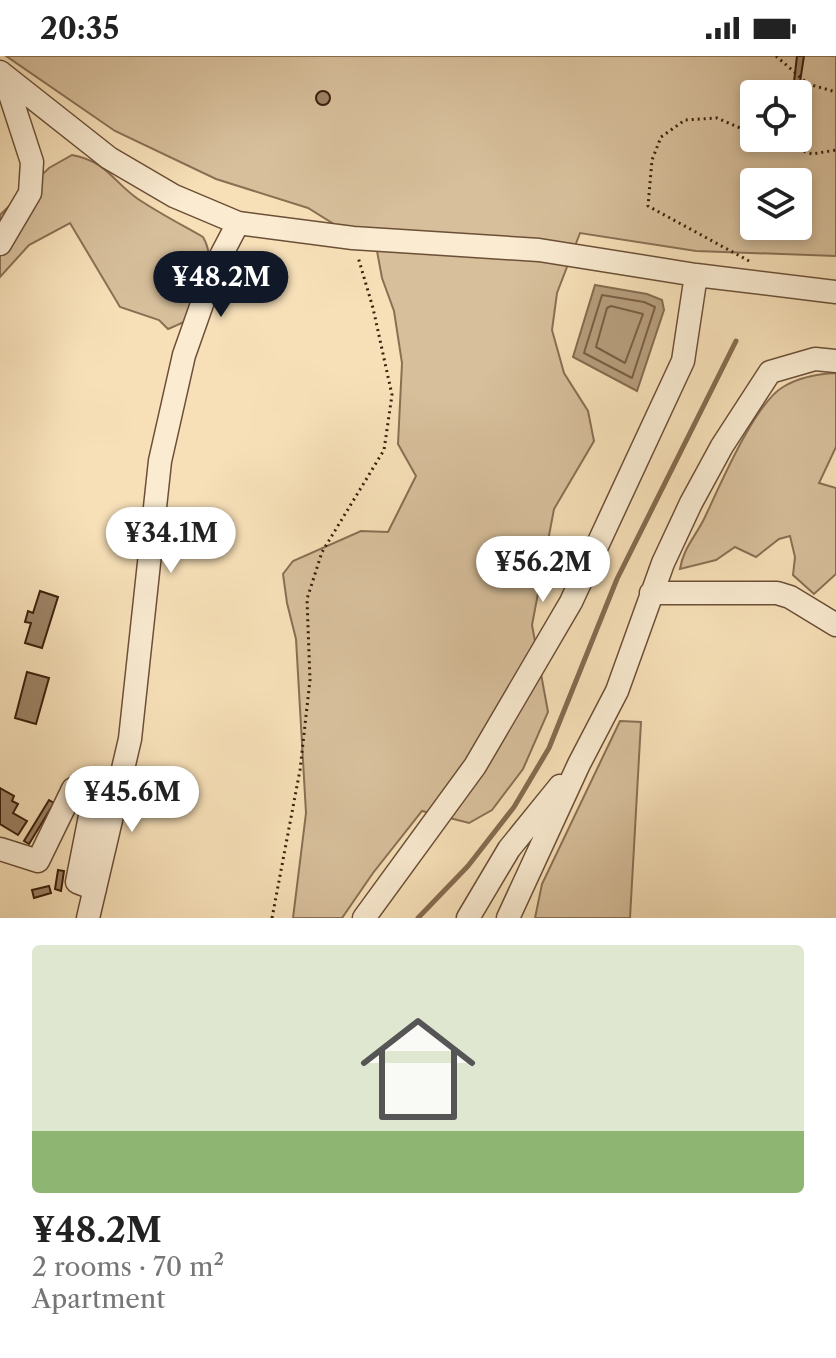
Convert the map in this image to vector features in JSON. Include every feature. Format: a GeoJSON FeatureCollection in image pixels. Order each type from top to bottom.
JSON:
{"type":"FeatureCollection","features":[{"type":"Feature","properties":{"kind":"street"},"geometry":{"type":"LineString","coordinates":[[2,74],[109,158],[174,196],[238,223],[353,238],[539,250],[696,275],[836,292]]}},
{"type":"Feature","properties":{"kind":"street"},"geometry":{"type":"LineString","coordinates":[[0,244],[30,193],[32,162],[2,74]]}},
{"type":"Feature","properties":{"kind":"street"},"geometry":{"type":"LineString","coordinates":[[88,918],[130,739],[160,461],[184,355],[215,267],[238,223]]}},
{"type":"Feature","properties":{"kind":"street"},"geometry":{"type":"LineString","coordinates":[[364,918],[475,766],[571,602],[683,361],[696,275]]}},
{"type":"Feature","properties":{"kind":"street"},"geometry":{"type":"LineString","coordinates":[[508,918],[579,764],[617,691],[663,563],[715,457],[770,372],[815,359],[836,361]]}},
{"type":"Feature","properties":{"kind":"street"},"geometry":{"type":"LineString","coordinates":[[651,593],[777,593],[790,597],[836,625]]}},
{"type":"Feature","properties":{"kind":"street"},"geometry":{"type":"LineString","coordinates":[[468,918],[498,864],[579,764]]}},
{"type":"Feature","properties":{"kind":"street"},"geometry":{"type":"LineString","coordinates":[[0,849],[38,861],[73,789],[94,796],[77,882],[95,889]]}},
{"type":"Feature","properties":{"kind":"street"},"geometry":{"type":"LineString","coordinates":[[498,864],[509,862],[533,867]]}},
{"type":"Feature","properties":{"kind":"path"},"geometry":{"type":"LineString","coordinates":[[776,56],[808,84],[836,92]]}},
{"type":"Feature","properties":{"kind":"path"},"geometry":{"type":"LineString","coordinates":[[740,128],[717,118],[685,120],[661,137],[652,160],[648,206],[756,265]]}},
{"type":"Feature","properties":{"kind":"path"},"geometry":{"type":"LineString","coordinates":[[804,152],[812,154],[836,150]]}},
{"type":"Feature","properties":{"kind":"path"},"geometry":{"type":"LineString","coordinates":[[272,918],[300,770],[310,680],[307,599],[322,552],[384,450],[392,395],[373,308],[353,238]]}},
{"type":"Feature","properties":{"kind":"shaded area"},"geometry":{"type":"Polygon","coordinates":[[[6,56],[836,56],[836,256],[696,251],[580,233],[557,293],[552,330],[564,373],[588,411],[594,441],[554,509],[532,625],[548,712],[523,769],[492,810],[469,823],[422,811],[342,918],[293,918],[306,813],[296,639],[283,574],[293,561],[361,531],[388,532],[416,476],[398,444],[402,363],[394,311],[382,278],[377,251],[308,208],[216,179],[115,131],[6,56]]]}},
{"type":"Feature","properties":{"kind":"shaded area"},"geometry":{"type":"Polygon","coordinates":[[[72,155],[102,167],[138,199],[203,237],[209,256],[208,278],[197,309],[189,319],[168,329],[159,320],[120,307],[70,223],[29,245],[0,277],[0,215],[49,168],[72,155]]]}},
{"type":"Feature","properties":{"kind":"shaded area"},"geometry":{"type":"Polygon","coordinates":[[[836,373],[836,447],[819,483],[836,488],[836,574],[814,594],[793,575],[795,557],[790,536],[779,539],[756,557],[735,547],[716,560],[680,569],[738,448],[772,396],[783,387],[808,377],[836,373]]]}},
{"type":"Feature","properties":{"kind":"shaded area"},"geometry":{"type":"Polygon","coordinates":[[[620,721],[641,722],[630,918],[535,918],[542,884],[620,721]]]}},
{"type":"Feature","properties":{"kind":"water"},"geometry":{"type":"Polygon","coordinates":[[[595,285],[647,294],[662,300],[664,310],[637,391],[573,357],[595,285]]]}},
{"type":"Feature","properties":{"kind":"building"},"geometry":{"type":"Polygon","coordinates":[[[797,56],[804,56],[800,80],[794,80],[797,56]]]}},
{"type":"Feature","properties":{"kind":"building"},"geometry":{"type":"Polygon","coordinates":[[[323,91],[330,98],[323,105],[316,98],[323,91]]]}},
{"type":"Feature","properties":{"kind":"building"},"geometry":{"type":"Polygon","coordinates":[[[40,591],[58,597],[42,648],[25,643],[31,623],[25,622],[28,611],[33,613],[40,591]]]}},
{"type":"Feature","properties":{"kind":"building"},"geometry":{"type":"Polygon","coordinates":[[[27,672],[49,678],[36,724],[15,718],[27,672]]]}},
{"type":"Feature","properties":{"kind":"building"},"geometry":{"type":"Polygon","coordinates":[[[0,788],[14,796],[12,801],[18,804],[13,813],[27,821],[18,835],[0,824],[0,788]]]}},
{"type":"Feature","properties":{"kind":"building"},"geometry":{"type":"Polygon","coordinates":[[[49,800],[54,803],[29,844],[24,841],[49,800]]]}},
{"type":"Feature","properties":{"kind":"building"},"geometry":{"type":"Polygon","coordinates":[[[58,870],[64,871],[61,891],[55,889],[58,870]]]}},
{"type":"Feature","properties":{"kind":"building"},"geometry":{"type":"Polygon","coordinates":[[[49,886],[51,893],[34,898],[32,890],[49,886]]]}},
{"type":"Feature","properties":{"kind":"waterway"},"geometry":{"type":"LineString","coordinates":[[418,918],[468,866],[514,807],[549,748],[617,579],[736,341]]}}]}
